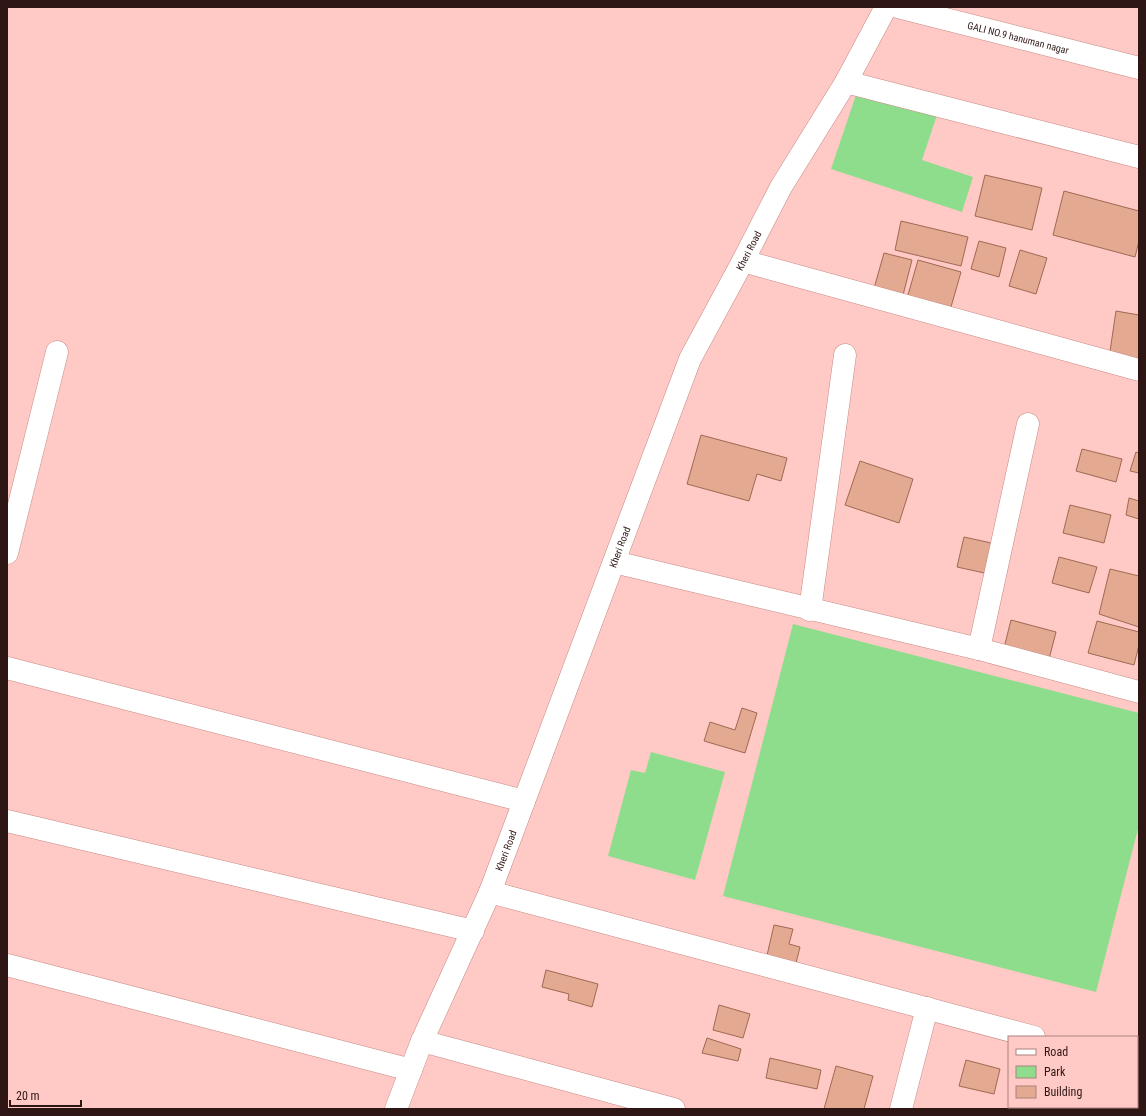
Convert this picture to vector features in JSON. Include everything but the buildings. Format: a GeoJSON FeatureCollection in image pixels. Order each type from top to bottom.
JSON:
{"type":"FeatureCollection","features":[{"type":"Feature","properties":{"kind":"street","name":"Kheri Road"},"geometry":{"type":"LineString","coordinates":[[396,1109],[422,1041],[490,892],[690,359],[781,187],[846,82],[886,7]]}},
{"type":"Feature","properties":{"kind":"street","name":"GALI NO.9 hanuman nagar"},"geometry":{"type":"LineString","coordinates":[[898,7],[1139,68]]}},
{"type":"Feature","properties":{"kind":"street"},"geometry":{"type":"LineString","coordinates":[[846,82],[1139,157]]}},
{"type":"Feature","properties":{"kind":"street"},"geometry":{"type":"LineString","coordinates":[[743,261],[1139,370]]}},
{"type":"Feature","properties":{"kind":"street"},"geometry":{"type":"LineString","coordinates":[[7,554],[57,352]]}},
{"type":"Feature","properties":{"kind":"street"},"geometry":{"type":"LineString","coordinates":[[810,610],[845,355]]}},
{"type":"Feature","properties":{"kind":"street"},"geometry":{"type":"LineString","coordinates":[[979,648],[1028,424]]}},
{"type":"Feature","properties":{"kind":"street"},"geometry":{"type":"LineString","coordinates":[[614,562],[810,610],[979,648],[1139,692]]}},
{"type":"Feature","properties":{"kind":"street"},"geometry":{"type":"LineString","coordinates":[[7,668],[524,801]]}},
{"type":"Feature","properties":{"kind":"street"},"geometry":{"type":"LineString","coordinates":[[7,821],[473,931]]}},
{"type":"Feature","properties":{"kind":"street"},"geometry":{"type":"LineString","coordinates":[[490,892],[1030,1036]]}},
{"type":"Feature","properties":{"kind":"street"},"geometry":{"type":"LineString","coordinates":[[7,965],[411,1070]]}},
{"type":"Feature","properties":{"kind":"street"},"geometry":{"type":"LineString","coordinates":[[901,1109],[927,1008]]}},
{"type":"Feature","properties":{"kind":"street"},"geometry":{"type":"LineString","coordinates":[[422,1041],[674,1109]]}},
{"type":"Feature","properties":{"kind":"green space"},"geometry":{"type":"Polygon","coordinates":[[[858,89],[937,115],[922,160],[973,177],[962,212],[831,169],[858,89]]]}},
{"type":"Feature","properties":{"kind":"green space"},"geometry":{"type":"Polygon","coordinates":[[[793,624],[1139,713],[1139,825],[1096,992],[723,896],[793,624]]]}},
{"type":"Feature","properties":{"kind":"green space"},"geometry":{"type":"Polygon","coordinates":[[[651,752],[725,772],[695,880],[608,856],[631,770],[645,773],[651,752]]]}}]}
